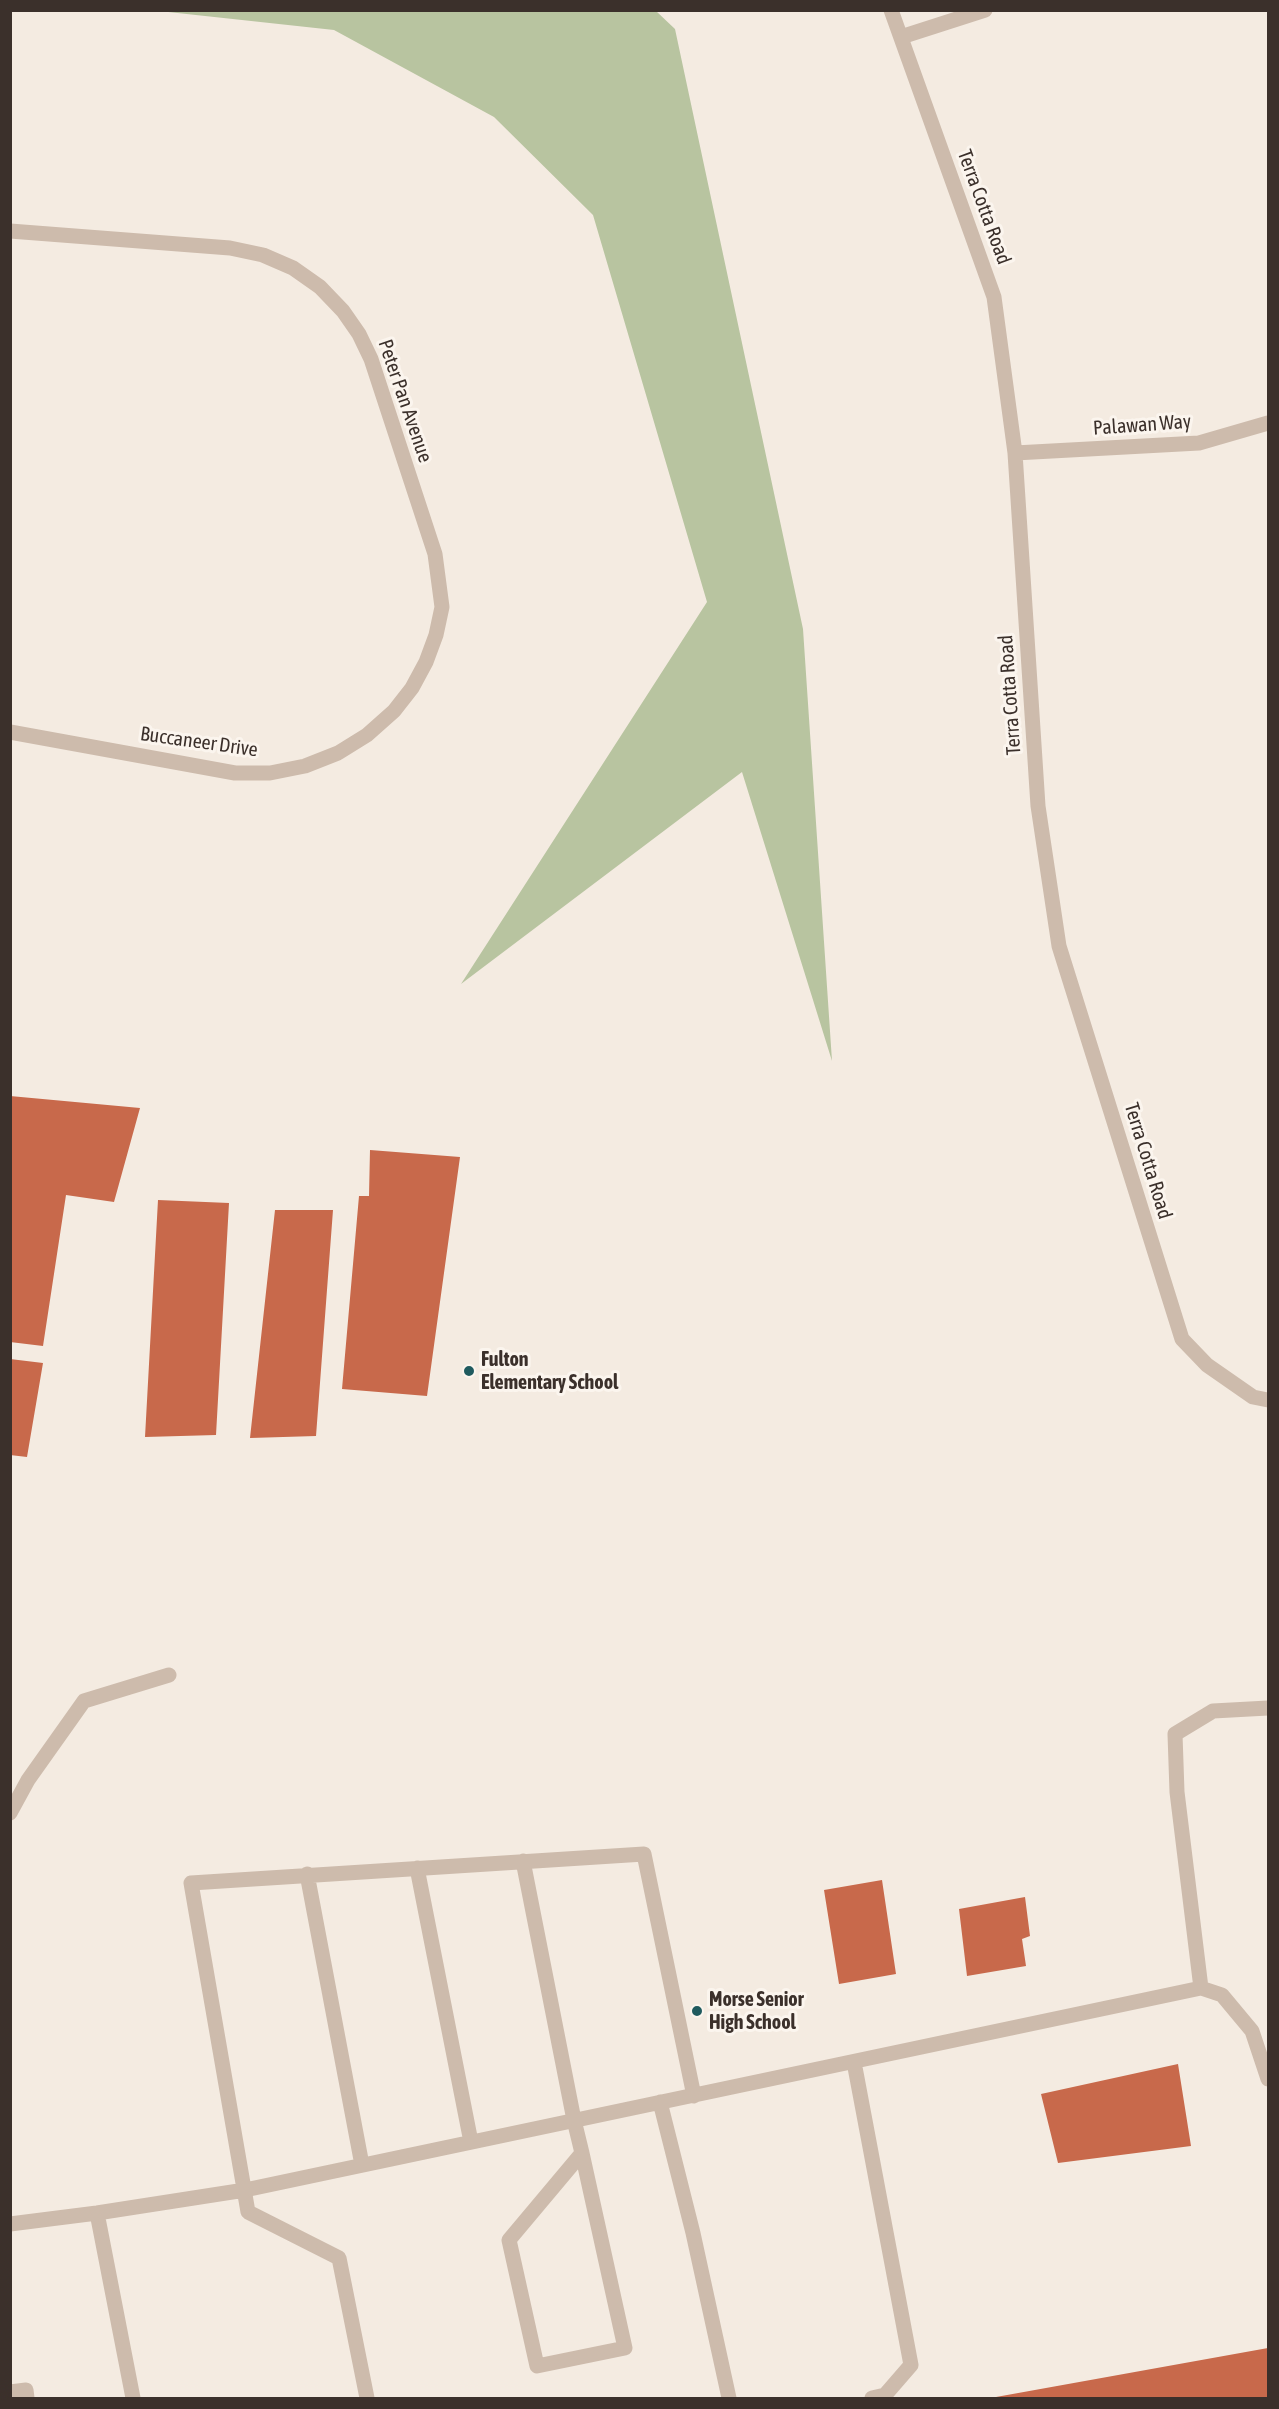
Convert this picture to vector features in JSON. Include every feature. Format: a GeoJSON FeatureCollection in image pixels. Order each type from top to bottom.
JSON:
{"type":"FeatureCollection","features":[{"type":"Feature","properties":{"kind":"street","name":"Terra Cotta Road"},"geometry":{"type":"LineString","coordinates":[[891,10],[994,297],[1016,453],[1038,806],[1059,946],[1182,1339],[1207,1365],[1253,1397],[1269,1400]]}},
{"type":"Feature","properties":{"kind":"street"},"geometry":{"type":"LineString","coordinates":[[901,37],[984,10]]}},
{"type":"Feature","properties":{"kind":"street","name":"Peter Pan Avenue"},"geometry":{"type":"LineString","coordinates":[[10,231],[230,248],[263,255],[292,268],[320,287],[344,311],[371,359],[435,554],[442,607]]}},
{"type":"Feature","properties":{"kind":"street","name":"Palawan Way"},"geometry":{"type":"LineString","coordinates":[[1016,453],[1199,443],[1269,423]]}},
{"type":"Feature","properties":{"kind":"street","name":"Buccaneer Drive"},"geometry":{"type":"LineString","coordinates":[[10,732],[236,773],[270,773],[305,766],[338,753],[367,735],[394,711],[412,688],[426,662],[436,635],[442,607]]}},
{"type":"Feature","properties":{"kind":"street"},"geometry":{"type":"LineString","coordinates":[[10,1813],[28,1780],[84,1701],[169,1675]]}},
{"type":"Feature","properties":{"kind":"street"},"geometry":{"type":"LineString","coordinates":[[1201,1988],[1177,1792],[1175,1734],[1212,1711],[1269,1708]]}},
{"type":"Feature","properties":{"kind":"street"},"geometry":{"type":"LineString","coordinates":[[367,2398],[339,2258],[248,2212],[191,1883],[644,1854],[694,2096]]}},
{"type":"Feature","properties":{"kind":"street"},"geometry":{"type":"LineString","coordinates":[[523,1862],[574,2121],[582,2153],[625,2348],[537,2367],[509,2240],[582,2153]]}},
{"type":"Feature","properties":{"kind":"street"},"geometry":{"type":"LineString","coordinates":[[417,1868],[471,2142]]}},
{"type":"Feature","properties":{"kind":"street"},"geometry":{"type":"LineString","coordinates":[[307,1874],[362,2165]]}},
{"type":"Feature","properties":{"kind":"street"},"geometry":{"type":"LineString","coordinates":[[10,2224],[245,2190],[1201,1988],[1222,1995],[1252,2031],[1269,2079]]}},
{"type":"Feature","properties":{"kind":"street"},"geometry":{"type":"LineString","coordinates":[[854,2062],[911,2365],[885,2395],[872,2398]]}},
{"type":"Feature","properties":{"kind":"street"},"geometry":{"type":"LineString","coordinates":[[660,2102],[693,2233],[729,2398]]}},
{"type":"Feature","properties":{"kind":"street"},"geometry":{"type":"LineString","coordinates":[[97,2213],[133,2398]]}},
{"type":"Feature","properties":{"kind":"street"},"geometry":{"type":"LineString","coordinates":[[10,2392],[26,2390],[27,2398]]}},
{"type":"Feature","properties":{"kind":"green space"},"geometry":{"type":"Polygon","coordinates":[[[159,11],[656,11],[675,29],[803,629],[832,1061],[742,772],[461,984],[707,602],[593,215],[494,117],[334,30],[159,11]]]}},
{"type":"Feature","properties":{"kind":"building"},"geometry":{"type":"Polygon","coordinates":[[[10,1096],[140,1108],[114,1202],[66,1195],[43,1346],[10,1342],[10,1096]]]}},
{"type":"Feature","properties":{"kind":"building"},"geometry":{"type":"Polygon","coordinates":[[[370,1150],[460,1157],[427,1396],[342,1389],[359,1196],[369,1196],[370,1150]]]}},
{"type":"Feature","properties":{"kind":"building"},"geometry":{"type":"Polygon","coordinates":[[[158,1200],[229,1203],[216,1435],[145,1437],[158,1200]]]}},
{"type":"Feature","properties":{"kind":"building"},"geometry":{"type":"Polygon","coordinates":[[[275,1210],[333,1210],[316,1436],[250,1438],[275,1210]]]}},
{"type":"Feature","properties":{"kind":"building"},"geometry":{"type":"Polygon","coordinates":[[[10,1359],[43,1363],[27,1457],[10,1455],[10,1359]]]}},
{"type":"Feature","properties":{"kind":"building"},"geometry":{"type":"Polygon","coordinates":[[[882,1880],[896,1974],[839,1984],[824,1890],[882,1880]]]}},
{"type":"Feature","properties":{"kind":"building"},"geometry":{"type":"Polygon","coordinates":[[[1025,1897],[1030,1936],[1022,1939],[1026,1966],[967,1976],[959,1909],[1025,1897]]]}},
{"type":"Feature","properties":{"kind":"building"},"geometry":{"type":"Polygon","coordinates":[[[1178,2064],[1191,2146],[1058,2163],[1041,2094],[1178,2064]]]}},
{"type":"Feature","properties":{"kind":"building"},"geometry":{"type":"Polygon","coordinates":[[[1268,2348],[1268,2398],[996,2398],[996,2397],[1268,2348]]]}},
{"type":"Feature","properties":{"kind":"place","name":"Fulton Elementary School"},"geometry":{"type":"Point","coordinates":[469,1371]}},
{"type":"Feature","properties":{"kind":"place","name":"Morse Senior High School"},"geometry":{"type":"Point","coordinates":[697,2011]}}]}
